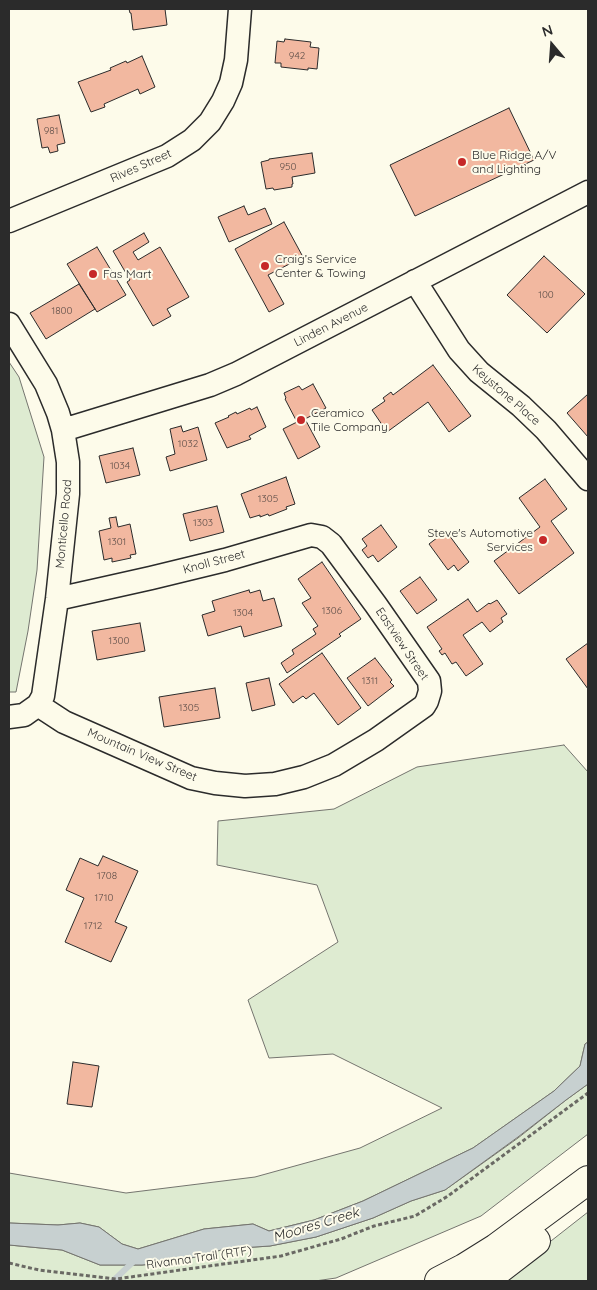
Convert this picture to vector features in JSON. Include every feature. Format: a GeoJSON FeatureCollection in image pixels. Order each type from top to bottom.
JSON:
{"type":"FeatureCollection","features":[{"type":"Feature","properties":{"kind":"highway"},"geometry":{"type":"LineString","coordinates":[[439,1281],[496,1248],[588,1180]]}},
{"type":"Feature","properties":{"kind":"highway"},"geometry":{"type":"LineString","coordinates":[[484,1281],[588,1200]]}},
{"type":"Feature","properties":{"kind":"street","name":"Rives Street"},"geometry":{"type":"LineString","coordinates":[[9,221],[167,156],[192,140],[210,122],[231,83],[236,60],[240,9]]}},
{"type":"Feature","properties":{"kind":"street","name":"Linden Avenue"},"geometry":{"type":"LineString","coordinates":[[63,430],[210,385],[227,378],[588,192]]}},
{"type":"Feature","properties":{"kind":"street","name":"Keystone Place"},"geometry":{"type":"LineString","coordinates":[[415,281],[459,350],[478,372],[521,406],[546,430],[588,479]]}},
{"type":"Feature","properties":{"kind":"street","name":"Monticello Road"},"geometry":{"type":"LineString","coordinates":[[9,324],[46,384],[63,430],[68,462],[68,494],[57,599],[43,696],[38,705]]}},
{"type":"Feature","properties":{"kind":"street","name":"Knoll Street"},"geometry":{"type":"LineString","coordinates":[[57,599],[225,560],[311,535],[322,537],[331,544],[353,574]]}},
{"type":"Feature","properties":{"kind":"street","name":"Eastview Street"},"geometry":{"type":"LineString","coordinates":[[353,574],[429,681],[428,701],[413,713]]}},
{"type":"Feature","properties":{"kind":"street","name":"Mountain View Street"},"geometry":{"type":"LineString","coordinates":[[38,705],[64,722],[191,778],[245,786],[275,784],[304,777],[334,764],[376,740],[413,713]]}},
{"type":"Feature","properties":{"kind":"street"},"geometry":{"type":"LineString","coordinates":[[9,717],[24,715],[38,705]]}},
{"type":"Feature","properties":{"kind":"path","name":"Rivanna Trail (RTF)"},"geometry":{"type":"LineString","coordinates":[[9,1263],[39,1270],[116,1279],[281,1256],[341,1239],[374,1226],[415,1216],[448,1196],[588,1093]]}},
{"type":"Feature","properties":{"kind":"green space"},"geometry":{"type":"Polygon","coordinates":[[[9,362],[19,377],[44,457],[37,570],[16,692],[9,692],[9,362]]]}},
{"type":"Feature","properties":{"kind":"green space"},"geometry":{"type":"Polygon","coordinates":[[[564,745],[588,772],[588,1042],[585,1044],[580,1066],[554,1091],[473,1148],[363,1201],[314,1220],[269,1231],[253,1224],[204,1229],[138,1249],[122,1244],[99,1227],[80,1223],[58,1225],[9,1223],[9,1173],[126,1193],[255,1177],[360,1148],[442,1108],[333,1054],[269,1058],[248,1000],[338,942],[317,885],[217,865],[218,821],[334,809],[417,767],[564,745]]]}},
{"type":"Feature","properties":{"kind":"green space"},"geometry":{"type":"Polygon","coordinates":[[[588,1084],[588,1134],[481,1216],[336,1278],[315,1281],[9,1281],[9,1245],[62,1250],[100,1265],[142,1265],[176,1262],[225,1249],[270,1246],[316,1237],[373,1218],[411,1201],[445,1190],[518,1138],[588,1084]]]}},
{"type":"Feature","properties":{"kind":"green space"},"geometry":{"type":"Polygon","coordinates":[[[588,1212],[588,1281],[499,1281],[528,1259],[588,1212]]]}},
{"type":"Feature","properties":{"kind":"water","name":"Moores Creek"},"geometry":{"type":"Polygon","coordinates":[[[588,1042],[588,1084],[445,1190],[411,1201],[373,1218],[316,1237],[270,1246],[225,1249],[176,1262],[142,1265],[100,1265],[62,1250],[9,1245],[9,1223],[58,1225],[80,1223],[99,1227],[122,1244],[138,1249],[204,1229],[253,1224],[269,1231],[314,1220],[363,1201],[473,1148],[554,1091],[580,1066],[585,1044],[588,1042]]]}},
{"type":"Feature","properties":{"kind":"building"},"geometry":{"type":"Polygon","coordinates":[[[129,9],[165,9],[167,25],[133,30],[129,9]]]}},
{"type":"Feature","properties":{"kind":"building"},"geometry":{"type":"Polygon","coordinates":[[[285,39],[311,42],[310,47],[319,48],[317,69],[281,67],[281,63],[275,63],[277,41],[284,42],[285,39]]]}},
{"type":"Feature","properties":{"kind":"building"},"geometry":{"type":"Polygon","coordinates":[[[142,56],[155,87],[140,94],[138,89],[104,104],[105,107],[91,112],[78,82],[142,56]]]}},
{"type":"Feature","properties":{"kind":"building","name":"Blue Ridge A/V and Lighting"},"geometry":{"type":"Polygon","coordinates":[[[509,108],[534,160],[415,216],[390,165],[509,108]]]}},
{"type":"Feature","properties":{"kind":"building"},"geometry":{"type":"Polygon","coordinates":[[[59,115],[65,143],[57,145],[58,151],[50,153],[48,147],[42,148],[37,119],[59,115]]]}},
{"type":"Feature","properties":{"kind":"building"},"geometry":{"type":"Polygon","coordinates":[[[312,153],[315,173],[292,177],[292,187],[274,190],[273,188],[266,189],[261,162],[269,159],[312,153]]]}},
{"type":"Feature","properties":{"kind":"building"},"geometry":{"type":"Polygon","coordinates":[[[244,206],[248,215],[265,208],[272,224],[229,242],[218,217],[244,206]]]}},
{"type":"Feature","properties":{"kind":"building","name":"Craig’s Service Center & Towing"},"geometry":{"type":"Polygon","coordinates":[[[284,222],[303,257],[268,275],[284,304],[269,312],[235,249],[284,222]]]}},
{"type":"Feature","properties":{"kind":"building"},"geometry":{"type":"Polygon","coordinates":[[[144,233],[149,242],[133,252],[138,260],[160,247],[189,297],[167,309],[171,316],[153,326],[127,282],[130,280],[113,251],[144,233]]]}},
{"type":"Feature","properties":{"kind":"building","name":"Fas Mart"},"geometry":{"type":"Polygon","coordinates":[[[97,247],[126,295],[97,312],[67,264],[97,247]]]}},
{"type":"Feature","properties":{"kind":"building"},"geometry":{"type":"Polygon","coordinates":[[[544,256],[585,294],[547,333],[507,295],[544,256]]]}},
{"type":"Feature","properties":{"kind":"building"},"geometry":{"type":"Polygon","coordinates":[[[79,284],[95,309],[46,339],[30,313],[79,284]]]}},
{"type":"Feature","properties":{"kind":"building"},"geometry":{"type":"Polygon","coordinates":[[[433,365],[471,416],[449,432],[428,402],[387,432],[372,410],[385,401],[383,398],[391,392],[393,395],[433,365]]]}},
{"type":"Feature","properties":{"kind":"building","name":"Ceramico Tile Company"},"geometry":{"type":"Polygon","coordinates":[[[313,384],[326,408],[305,419],[320,447],[298,459],[283,429],[297,422],[285,399],[284,393],[299,386],[302,390],[313,384]]]}},
{"type":"Feature","properties":{"kind":"building"},"geometry":{"type":"Polygon","coordinates":[[[588,394],[588,437],[567,413],[588,394]]]}},
{"type":"Feature","properties":{"kind":"building"},"geometry":{"type":"Polygon","coordinates":[[[257,407],[266,427],[249,436],[251,439],[227,448],[215,423],[236,412],[237,414],[257,407]]]}},
{"type":"Feature","properties":{"kind":"building"},"geometry":{"type":"Polygon","coordinates":[[[181,426],[183,432],[198,427],[207,460],[170,471],[166,457],[175,454],[170,429],[181,426]]]}},
{"type":"Feature","properties":{"kind":"building"},"geometry":{"type":"Polygon","coordinates":[[[133,448],[140,475],[106,483],[99,456],[133,448]]]}},
{"type":"Feature","properties":{"kind":"building"},"geometry":{"type":"Polygon","coordinates":[[[286,477],[295,504],[269,516],[268,514],[250,518],[241,494],[286,477]]]}},
{"type":"Feature","properties":{"kind":"building","name":"Steve's Automotive Services"},"geometry":{"type":"Polygon","coordinates":[[[545,479],[567,509],[551,521],[574,553],[519,594],[494,561],[540,527],[519,498],[545,479]]]}},
{"type":"Feature","properties":{"kind":"building"},"geometry":{"type":"Polygon","coordinates":[[[217,506],[224,532],[190,541],[183,514],[217,506]]]}},
{"type":"Feature","properties":{"kind":"building"},"geometry":{"type":"Polygon","coordinates":[[[116,517],[118,527],[130,524],[136,554],[130,555],[131,558],[112,562],[112,558],[104,560],[99,531],[111,528],[109,518],[116,517]]]}},
{"type":"Feature","properties":{"kind":"building"},"geometry":{"type":"Polygon","coordinates":[[[381,525],[397,547],[378,562],[373,555],[368,558],[362,550],[367,546],[362,539],[381,525]]]}},
{"type":"Feature","properties":{"kind":"building"},"geometry":{"type":"Polygon","coordinates":[[[446,531],[469,562],[458,571],[454,565],[448,570],[429,544],[446,531]]]}},
{"type":"Feature","properties":{"kind":"building"},"geometry":{"type":"Polygon","coordinates":[[[322,562],[361,619],[339,634],[341,636],[287,673],[281,663],[294,654],[292,650],[316,634],[313,629],[318,626],[302,603],[311,598],[298,579],[322,562]]]}},
{"type":"Feature","properties":{"kind":"building"},"geometry":{"type":"Polygon","coordinates":[[[420,577],[437,600],[417,614],[400,591],[420,577]]]}},
{"type":"Feature","properties":{"kind":"building"},"geometry":{"type":"Polygon","coordinates":[[[249,590],[250,593],[260,590],[263,601],[274,598],[282,626],[244,637],[241,626],[208,636],[202,615],[215,611],[212,601],[249,590]]]}},
{"type":"Feature","properties":{"kind":"building"},"geometry":{"type":"Polygon","coordinates":[[[468,599],[477,612],[489,603],[497,600],[507,614],[501,618],[503,622],[490,632],[482,622],[463,635],[483,664],[466,676],[456,662],[452,664],[445,653],[442,655],[439,651],[442,649],[427,627],[468,599]]]}},
{"type":"Feature","properties":{"kind":"building"},"geometry":{"type":"Polygon","coordinates":[[[140,623],[145,651],[97,660],[92,631],[140,623]]]}},
{"type":"Feature","properties":{"kind":"building"},"geometry":{"type":"Polygon","coordinates":[[[588,643],[588,689],[566,659],[588,643]]]}},
{"type":"Feature","properties":{"kind":"building"},"geometry":{"type":"Polygon","coordinates":[[[322,653],[361,708],[338,725],[314,693],[306,699],[303,696],[293,703],[279,684],[322,653]]]}},
{"type":"Feature","properties":{"kind":"building"},"geometry":{"type":"Polygon","coordinates":[[[375,658],[392,680],[390,682],[394,686],[368,706],[347,678],[375,658]]]}},
{"type":"Feature","properties":{"kind":"building"},"geometry":{"type":"Polygon","coordinates":[[[269,678],[275,705],[252,711],[246,683],[269,678]]]}},
{"type":"Feature","properties":{"kind":"building"},"geometry":{"type":"Polygon","coordinates":[[[215,688],[220,718],[164,727],[159,697],[215,688]]]}},
{"type":"Feature","properties":{"kind":"building"},"geometry":{"type":"Polygon","coordinates":[[[103,856],[138,871],[115,922],[127,927],[111,962],[65,942],[84,898],[66,890],[80,858],[98,866],[103,856]]]}},
{"type":"Feature","properties":{"kind":"building"},"geometry":{"type":"Polygon","coordinates":[[[73,1062],[99,1066],[92,1107],[67,1104],[73,1062]]]}},
{"type":"Feature","properties":{"kind":"waterway"},"geometry":{"type":"LineString","coordinates":[[113,1281],[135,1260]]}},
{"type":"Feature","properties":{"kind":"place","name":"Blue Ridge A/V and Lighting"},"geometry":{"type":"Point","coordinates":[462,162]}},
{"type":"Feature","properties":{"kind":"place","name":"Craig’s Service Center & Towing"},"geometry":{"type":"Point","coordinates":[265,266]}},
{"type":"Feature","properties":{"kind":"place","name":"Fas Mart"},"geometry":{"type":"Point","coordinates":[93,274]}},
{"type":"Feature","properties":{"kind":"place","name":"Ceramico Tile Company"},"geometry":{"type":"Point","coordinates":[301,420]}},
{"type":"Feature","properties":{"kind":"place","name":"Steve's Automotive Services"},"geometry":{"type":"Point","coordinates":[543,540]}}]}
